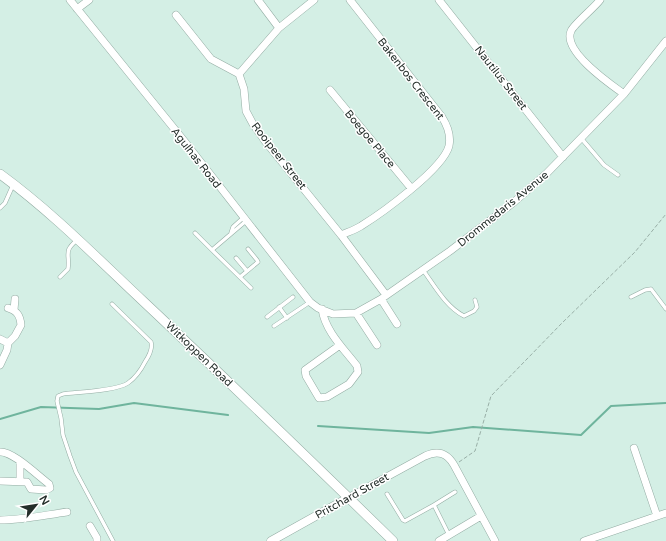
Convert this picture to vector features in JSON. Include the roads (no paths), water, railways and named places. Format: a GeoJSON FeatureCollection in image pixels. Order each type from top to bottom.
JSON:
{"type":"FeatureCollection","features":[{"type":"Feature","properties":{"kind":"main road","name":"Witkoppen Road"},"geometry":{"type":"LineString","coordinates":[[0,174],[36,202],[77,240],[288,438],[393,541]]}},
{"type":"Feature","properties":{"kind":"street","name":"Agulhas Road"},"geometry":{"type":"LineString","coordinates":[[70,0],[310,302],[324,310]]}},
{"type":"Feature","properties":{"kind":"street"},"geometry":{"type":"LineString","coordinates":[[77,9],[89,0]]}},
{"type":"Feature","properties":{"kind":"street"},"geometry":{"type":"LineString","coordinates":[[258,0],[279,28]]}},
{"type":"Feature","properties":{"kind":"street"},"geometry":{"type":"LineString","coordinates":[[176,15],[211,59],[239,74],[279,28],[314,0]]}},
{"type":"Feature","properties":{"kind":"street","name":"Bakenbos Crescent"},"geometry":{"type":"LineString","coordinates":[[342,234],[360,227],[385,210],[428,174],[444,157],[449,145],[448,128],[442,117],[350,0]]}},
{"type":"Feature","properties":{"kind":"street","name":"Nautilus Street"},"geometry":{"type":"LineString","coordinates":[[439,0],[563,157]]}},
{"type":"Feature","properties":{"kind":"street"},"geometry":{"type":"LineString","coordinates":[[600,0],[571,30],[570,40],[575,50],[589,66],[624,94]]}},
{"type":"Feature","properties":{"kind":"street","name":"Drommedaris Avenue"},"geometry":{"type":"LineString","coordinates":[[324,310],[341,314],[356,313],[383,297],[450,251],[523,195],[563,157],[624,94],[666,42]]}},
{"type":"Feature","properties":{"kind":"street","name":"Rooipeer Street"},"geometry":{"type":"LineString","coordinates":[[239,74],[244,89],[246,111],[253,124],[265,141],[342,234],[383,297],[397,324]]}},
{"type":"Feature","properties":{"kind":"street","name":"Boegoe Place"},"geometry":{"type":"LineString","coordinates":[[330,90],[411,188]]}},
{"type":"Feature","properties":{"kind":"street"},"geometry":{"type":"LineString","coordinates":[[0,365],[7,350],[8,343],[15,336],[21,325],[19,315],[11,309],[15,299]]}},
{"type":"Feature","properties":{"kind":"street"},"geometry":{"type":"LineString","coordinates":[[324,310],[324,320],[340,345],[357,366],[358,372],[349,384],[327,397],[319,398],[306,376],[305,370],[340,345]]}},
{"type":"Feature","properties":{"kind":"street"},"geometry":{"type":"LineString","coordinates":[[356,313],[377,345]]}},
{"type":"Feature","properties":{"kind":"street"},"geometry":{"type":"LineString","coordinates":[[0,339],[8,343]]}},
{"type":"Feature","properties":{"kind":"street"},"geometry":{"type":"LineString","coordinates":[[634,448],[657,516]]}},
{"type":"Feature","properties":{"kind":"street"},"geometry":{"type":"LineString","coordinates":[[0,452],[5,452],[20,461],[49,484],[50,488],[46,490],[31,489],[28,482],[0,481]]}},
{"type":"Feature","properties":{"kind":"street","name":"Pritchard Street"},"geometry":{"type":"LineString","coordinates":[[271,541],[425,456],[434,453],[443,454],[450,459],[481,516]]}},
{"type":"Feature","properties":{"kind":"street"},"geometry":{"type":"LineString","coordinates":[[20,461],[20,481]]}},
{"type":"Feature","properties":{"kind":"street"},"geometry":{"type":"LineString","coordinates":[[0,520],[18,520],[67,512]]}},
{"type":"Feature","properties":{"kind":"street"},"geometry":{"type":"LineString","coordinates":[[584,541],[666,513]]}},
{"type":"Feature","properties":{"kind":"street"},"geometry":{"type":"LineString","coordinates":[[439,541],[481,516],[495,541]]}},
{"type":"Feature","properties":{"kind":"street"},"geometry":{"type":"LineString","coordinates":[[90,526],[97,541]]}},
{"type":"Feature","properties":{"kind":"lane"},"geometry":{"type":"LineString","coordinates":[[581,138],[604,165],[618,175]]}},
{"type":"Feature","properties":{"kind":"lane"},"geometry":{"type":"LineString","coordinates":[[0,208],[5,203],[14,184]]}},
{"type":"Feature","properties":{"kind":"lane"},"geometry":{"type":"LineString","coordinates":[[212,250],[232,233],[233,227],[245,219]]}},
{"type":"Feature","properties":{"kind":"lane"},"geometry":{"type":"LineString","coordinates":[[195,233],[251,288]]}},
{"type":"Feature","properties":{"kind":"lane"},"geometry":{"type":"LineString","coordinates":[[60,277],[68,269],[68,251],[72,244],[77,240]]}},
{"type":"Feature","properties":{"kind":"lane"},"geometry":{"type":"LineString","coordinates":[[240,277],[257,263],[258,260],[248,249]]}},
{"type":"Feature","properties":{"kind":"lane"},"geometry":{"type":"LineString","coordinates":[[236,258],[247,271]]}},
{"type":"Feature","properties":{"kind":"lane"},"geometry":{"type":"LineString","coordinates":[[423,270],[438,292],[454,310],[460,314],[464,316],[474,311],[477,306],[475,300]]}},
{"type":"Feature","properties":{"kind":"lane"},"geometry":{"type":"LineString","coordinates":[[632,297],[645,290],[651,289],[666,309]]}},
{"type":"Feature","properties":{"kind":"lane"},"geometry":{"type":"LineString","coordinates":[[267,317],[293,297]]}},
{"type":"Feature","properties":{"kind":"lane"},"geometry":{"type":"LineString","coordinates":[[274,326],[310,302]]}},
{"type":"Feature","properties":{"kind":"lane"},"geometry":{"type":"LineString","coordinates":[[112,304],[151,342],[152,348],[149,355],[140,370],[126,385],[60,395],[57,398],[63,436],[76,472],[113,541]]}},
{"type":"Feature","properties":{"kind":"lane"},"geometry":{"type":"LineString","coordinates":[[279,307],[288,318]]}},
{"type":"Feature","properties":{"kind":"lane"},"geometry":{"type":"LineString","coordinates":[[387,494],[405,521],[455,492]]}},
{"type":"Feature","properties":{"kind":"lane"},"geometry":{"type":"LineString","coordinates":[[434,505],[449,535]]}},
{"type":"Feature","properties":{"kind":"waterway"},"geometry":{"type":"LineString","coordinates":[[0,419],[41,407],[99,409],[134,403],[228,415]]}},
{"type":"Feature","properties":{"kind":"waterway"},"geometry":{"type":"LineString","coordinates":[[318,426],[429,433],[473,427],[581,435],[611,406],[666,403]]}}]}
